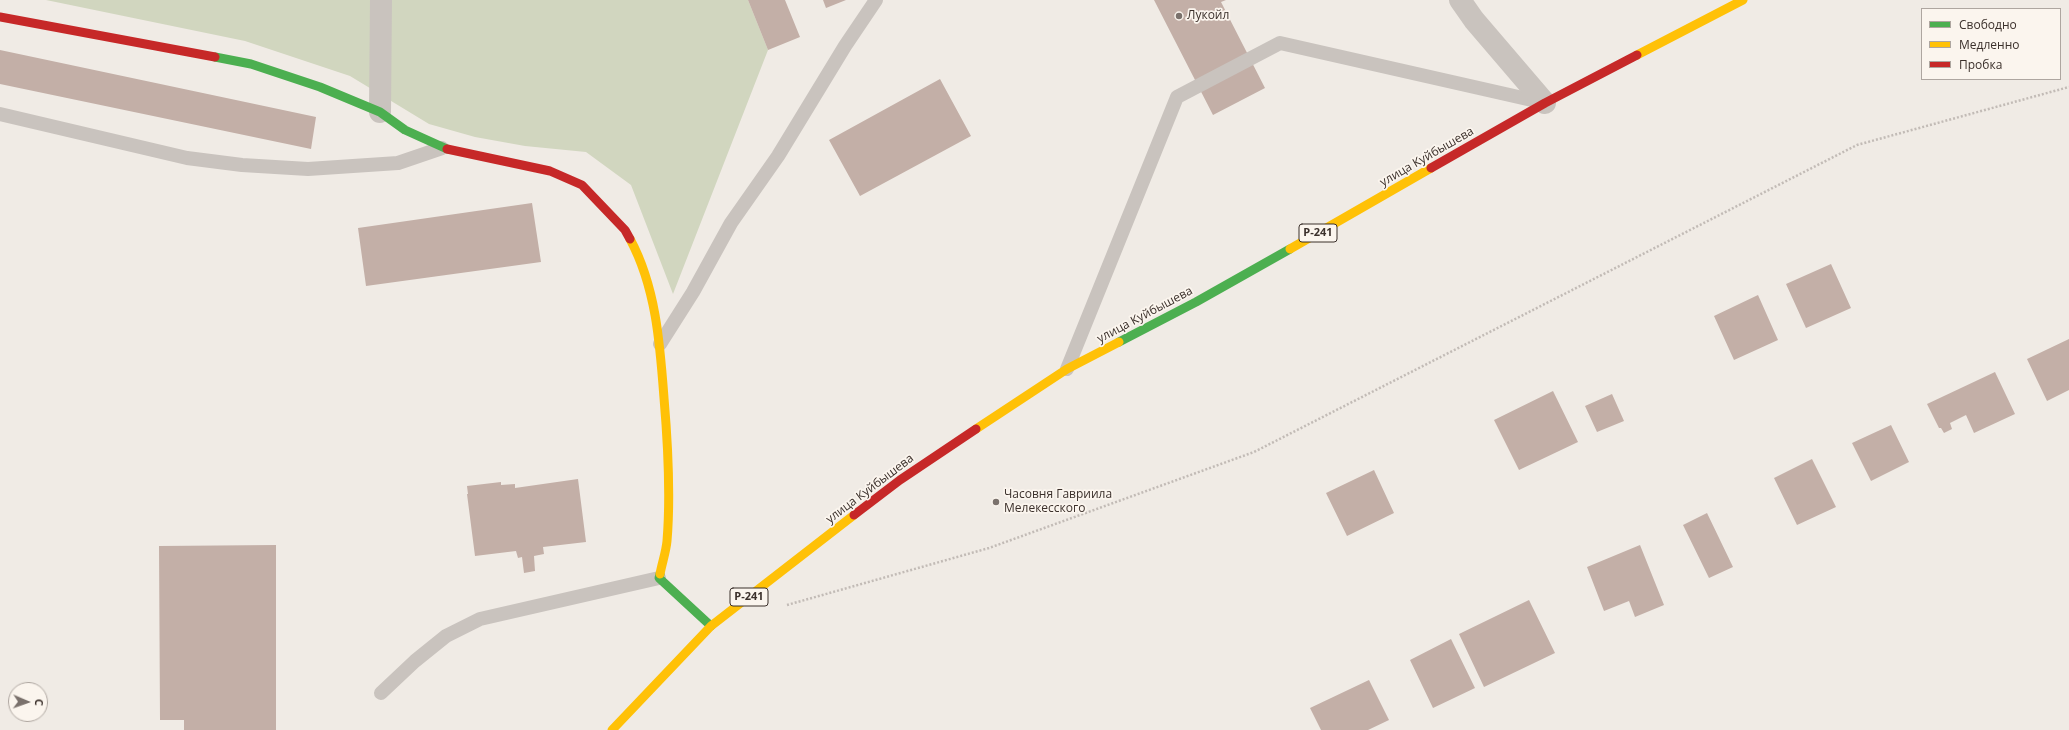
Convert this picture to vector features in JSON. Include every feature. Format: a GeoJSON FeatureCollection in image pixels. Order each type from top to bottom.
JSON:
{"type":"FeatureCollection","features":[{"type":"Feature","properties":{"kind":"main road","name":"улица Куйбышева"},"geometry":{"type":"LineString","coordinates":[[612,730],[712,626],[900,480],[1067,369],[1196,302],[1545,103],[1744,0]]}},
{"type":"Feature","properties":{"kind":"main road"},"geometry":{"type":"LineString","coordinates":[[0,17],[250,64],[320,87],[380,112],[405,130],[442,148],[550,171],[582,185],[625,230],[639,256],[653,303],[660,344],[669,455],[667,542],[659,578],[712,626]]}},
{"type":"Feature","properties":{"kind":"street"},"geometry":{"type":"LineString","coordinates":[[380,112],[381,0]]}},
{"type":"Feature","properties":{"kind":"street"},"geometry":{"type":"LineString","coordinates":[[1460,0],[1474,20],[1545,103]]}},
{"type":"Feature","properties":{"kind":"lane"},"geometry":{"type":"LineString","coordinates":[[660,344],[694,292],[731,223],[778,156],[845,46],[876,0]]}},
{"type":"Feature","properties":{"kind":"lane"},"geometry":{"type":"LineString","coordinates":[[1067,369],[1177,98],[1280,44],[1545,103]]}},
{"type":"Feature","properties":{"kind":"lane"},"geometry":{"type":"LineString","coordinates":[[0,114],[187,158],[242,165],[308,169],[398,163],[442,148]]}},
{"type":"Feature","properties":{"kind":"lane"},"geometry":{"type":"LineString","coordinates":[[381,693],[446,636],[480,619],[659,578]]}},
{"type":"Feature","properties":{"kind":"path"},"geometry":{"type":"LineString","coordinates":[[781,607],[989,548],[1254,452],[1857,145],[2069,87]]}},
{"type":"Feature","properties":{"kind":"green space"},"geometry":{"type":"Polygon","coordinates":[[[46,0],[748,0],[768,50],[673,294],[631,185],[586,152],[525,146],[475,137],[429,124],[350,76],[245,41],[46,0]]]}},
{"type":"Feature","properties":{"kind":"building"},"geometry":{"type":"Polygon","coordinates":[[[748,0],[785,0],[800,37],[768,50],[748,0]]]}},
{"type":"Feature","properties":{"kind":"building"},"geometry":{"type":"Polygon","coordinates":[[[823,0],[846,0],[826,8],[823,0]]]}},
{"type":"Feature","properties":{"kind":"building"},"geometry":{"type":"Polygon","coordinates":[[[1154,0],[1226,0],[1221,2],[1265,88],[1213,115],[1154,0]]]}},
{"type":"Feature","properties":{"kind":"building"},"geometry":{"type":"Polygon","coordinates":[[[0,50],[316,117],[311,149],[0,84],[0,50]]]}},
{"type":"Feature","properties":{"kind":"building"},"geometry":{"type":"Polygon","coordinates":[[[940,79],[971,136],[860,196],[829,140],[940,79]]]}},
{"type":"Feature","properties":{"kind":"building"},"geometry":{"type":"Polygon","coordinates":[[[532,203],[541,262],[366,286],[358,228],[532,203]]]}},
{"type":"Feature","properties":{"kind":"building"},"geometry":{"type":"Polygon","coordinates":[[[1831,264],[1851,308],[1806,328],[1786,284],[1831,264]]]}},
{"type":"Feature","properties":{"kind":"building"},"geometry":{"type":"Polygon","coordinates":[[[1758,295],[1778,340],[1734,360],[1714,316],[1758,295]]]}},
{"type":"Feature","properties":{"kind":"building"},"geometry":{"type":"Polygon","coordinates":[[[2069,339],[2069,390],[2047,401],[2027,359],[2069,339]]]}},
{"type":"Feature","properties":{"kind":"building"},"geometry":{"type":"Polygon","coordinates":[[[1995,372],[2015,414],[1974,433],[1966,415],[1950,423],[1952,429],[1944,433],[1941,428],[1939,428],[1927,404],[1995,372]]]}},
{"type":"Feature","properties":{"kind":"building"},"geometry":{"type":"Polygon","coordinates":[[[1553,391],[1578,442],[1519,470],[1494,420],[1553,391]]]}},
{"type":"Feature","properties":{"kind":"building"},"geometry":{"type":"Polygon","coordinates":[[[1612,394],[1624,421],[1597,432],[1585,406],[1612,394]]]}},
{"type":"Feature","properties":{"kind":"building"},"geometry":{"type":"Polygon","coordinates":[[[1891,425],[1909,462],[1871,481],[1852,443],[1891,425]]]}},
{"type":"Feature","properties":{"kind":"building"},"geometry":{"type":"Polygon","coordinates":[[[1812,459],[1836,507],[1797,525],[1774,478],[1812,459]]]}},
{"type":"Feature","properties":{"kind":"building"},"geometry":{"type":"Polygon","coordinates":[[[1374,470],[1394,513],[1347,536],[1326,493],[1374,470]]]}},
{"type":"Feature","properties":{"kind":"building"},"geometry":{"type":"Polygon","coordinates":[[[578,479],[586,542],[543,547],[544,554],[534,556],[535,571],[524,573],[522,557],[518,558],[516,551],[475,556],[467,486],[501,482],[501,485],[515,484],[515,488],[578,479]]]}},
{"type":"Feature","properties":{"kind":"building"},"geometry":{"type":"Polygon","coordinates":[[[1707,513],[1733,567],[1709,578],[1683,525],[1707,513]]]}},
{"type":"Feature","properties":{"kind":"building"},"geometry":{"type":"Polygon","coordinates":[[[276,545],[276,730],[184,730],[184,720],[160,720],[159,546],[276,545]]]}},
{"type":"Feature","properties":{"kind":"building"},"geometry":{"type":"Polygon","coordinates":[[[1640,545],[1664,605],[1635,617],[1629,601],[1604,611],[1587,567],[1640,545]]]}},
{"type":"Feature","properties":{"kind":"building"},"geometry":{"type":"Polygon","coordinates":[[[1529,600],[1555,653],[1484,687],[1459,634],[1529,600]]]}},
{"type":"Feature","properties":{"kind":"building"},"geometry":{"type":"Polygon","coordinates":[[[1451,639],[1475,688],[1433,708],[1410,660],[1451,639]]]}},
{"type":"Feature","properties":{"kind":"building"},"geometry":{"type":"Polygon","coordinates":[[[1369,680],[1389,720],[1368,730],[1321,730],[1310,708],[1369,680]]]}},
{"type":"Feature","properties":{"kind":"traffic: fast"},"geometry":{"type":"LineString","coordinates":[[215,57],[251,64],[320,87],[380,112],[405,130],[447,149]]}},
{"type":"Feature","properties":{"kind":"traffic: fast"},"geometry":{"type":"LineString","coordinates":[[1119,342],[1196,302],[1290,249]]}},
{"type":"Feature","properties":{"kind":"traffic: fast"},"geometry":{"type":"LineString","coordinates":[[660,574],[659,578],[711,626]]}},
{"type":"Feature","properties":{"kind":"traffic: slow"},"geometry":{"type":"LineString","coordinates":[[1637,55],[1743,0]]}},
{"type":"Feature","properties":{"kind":"traffic: slow"},"geometry":{"type":"LineString","coordinates":[[1290,249],[1431,168]]}},
{"type":"Feature","properties":{"kind":"traffic: slow"},"geometry":{"type":"LineString","coordinates":[[630,239],[646,276],[655,316],[661,357],[667,433],[669,487],[667,541],[660,574]]}},
{"type":"Feature","properties":{"kind":"traffic: slow"},"geometry":{"type":"LineString","coordinates":[[976,429],[1067,369],[1119,342]]}},
{"type":"Feature","properties":{"kind":"traffic: slow"},"geometry":{"type":"LineString","coordinates":[[612,730],[711,626],[854,515]]}},
{"type":"Feature","properties":{"kind":"traffic: jam"},"geometry":{"type":"LineString","coordinates":[[0,17],[215,57]]}},
{"type":"Feature","properties":{"kind":"traffic: jam"},"geometry":{"type":"LineString","coordinates":[[1431,168],[1545,103],[1637,55]]}},
{"type":"Feature","properties":{"kind":"traffic: jam"},"geometry":{"type":"LineString","coordinates":[[447,149],[550,171],[582,185],[625,230],[630,239]]}},
{"type":"Feature","properties":{"kind":"traffic: jam"},"geometry":{"type":"LineString","coordinates":[[854,515],[900,480],[976,429]]}},
{"type":"Feature","properties":{"kind":"place","name":"Лукойл"},"geometry":{"type":"Point","coordinates":[1179,16]}},
{"type":"Feature","properties":{"kind":"place","name":"Часовня Гавриила Мелекесского"},"geometry":{"type":"Point","coordinates":[996,502]}}]}
